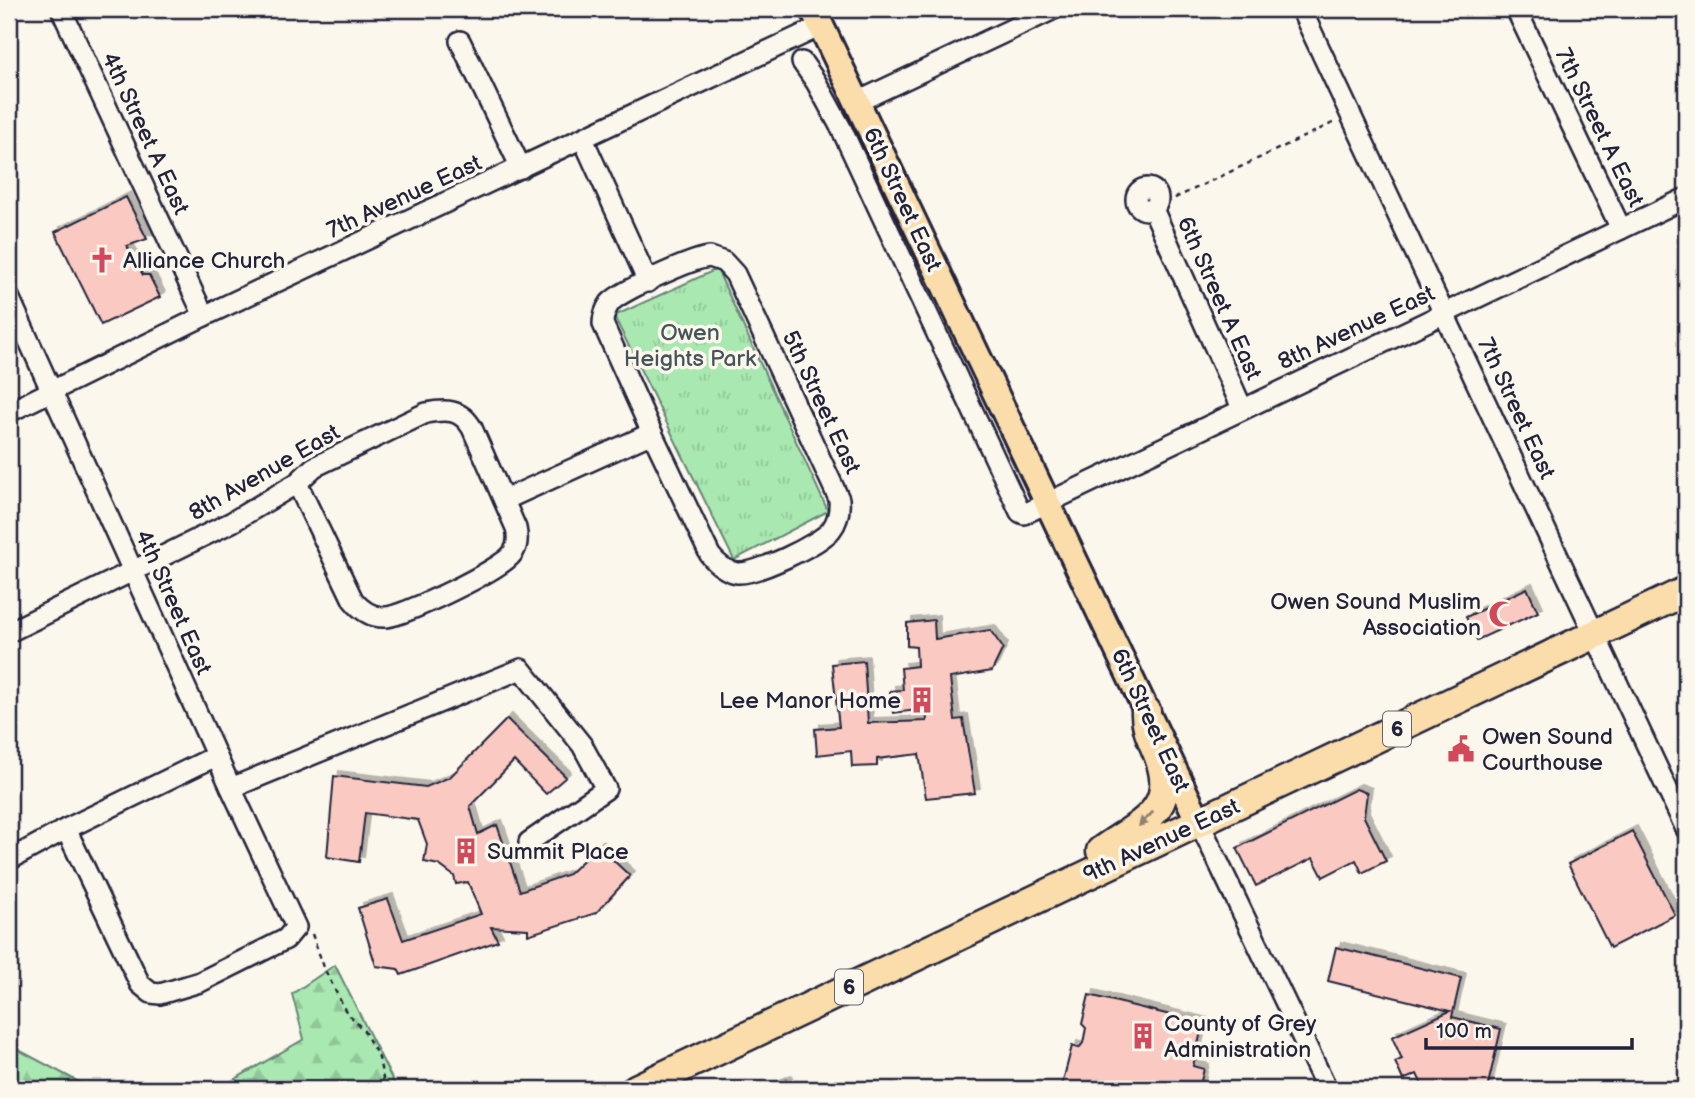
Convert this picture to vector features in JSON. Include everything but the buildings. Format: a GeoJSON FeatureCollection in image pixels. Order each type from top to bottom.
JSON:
{"type":"FeatureCollection","features":[{"type":"Feature","properties":{"kind":"highway","name":"9th Avenue East"},"geometry":{"type":"LineString","coordinates":[[636,1089],[1686,591]]}},
{"type":"Feature","properties":{"kind":"highway"},"geometry":{"type":"LineString","coordinates":[[1062,886],[1103,849],[1149,819],[1160,803],[1165,789],[1164,771],[1145,724],[1146,711]]}},
{"type":"Feature","properties":{"kind":"main road","name":"6th Street East"},"geometry":{"type":"LineString","coordinates":[[817,18],[1199,822]]}},
{"type":"Feature","properties":{"kind":"street","name":"4th Street A East"},"geometry":{"type":"LineString","coordinates":[[61,9],[204,316]]}},
{"type":"Feature","properties":{"kind":"street"},"geometry":{"type":"LineString","coordinates":[[857,102],[1054,9]]}},
{"type":"Feature","properties":{"kind":"street","name":"7th Street East"},"geometry":{"type":"LineString","coordinates":[[1301,9],[1686,829]]}},
{"type":"Feature","properties":{"kind":"street","name":"7th Street A East"},"geometry":{"type":"LineString","coordinates":[[1517,9],[1621,229]]}},
{"type":"Feature","properties":{"kind":"street","name":"7th Avenue East"},"geometry":{"type":"LineString","coordinates":[[9,412],[204,316],[583,139],[817,18]]}},
{"type":"Feature","properties":{"kind":"street"},"geometry":{"type":"LineString","coordinates":[[460,41],[521,168]]}},
{"type":"Feature","properties":{"kind":"street","name":"6th Street East"},"geometry":{"type":"LineString","coordinates":[[802,62],[829,104],[867,182],[1020,512],[1028,513],[1048,503]]}},
{"type":"Feature","properties":{"kind":"street"},"geometry":{"type":"LineString","coordinates":[[583,139],[648,282]]}},
{"type":"Feature","properties":{"kind":"street"},"geometry":{"type":"LineString","coordinates":[[867,182],[890,171]]}},
{"type":"Feature","properties":{"kind":"street","name":"8th Avenue East"},"geometry":{"type":"LineString","coordinates":[[1048,503],[1686,198]]}},
{"type":"Feature","properties":{"kind":"street","name":"6th Street A East"},"geometry":{"type":"LineString","coordinates":[[1157,208],[1242,408]]}},
{"type":"Feature","properties":{"kind":"street","name":"5th Street East"},"geometry":{"type":"LineString","coordinates":[[704,257],[720,260],[732,270],[837,491],[840,507],[836,523],[832,530],[819,540],[776,563],[745,573],[727,570],[710,555],[652,433],[605,330],[603,319],[608,306],[614,299],[704,257]]}},
{"type":"Feature","properties":{"kind":"street","name":"4th Street East"},"geometry":{"type":"LineString","coordinates":[[9,297],[216,756],[296,926]]}},
{"type":"Feature","properties":{"kind":"street"},"geometry":{"type":"LineString","coordinates":[[928,315],[953,303]]}},
{"type":"Feature","properties":{"kind":"street","name":"8th Avenue East"},"geometry":{"type":"LineString","coordinates":[[9,632],[232,522],[297,483],[314,467],[426,413],[444,410],[455,412],[469,423],[503,500]]}},
{"type":"Feature","properties":{"kind":"street"},"geometry":{"type":"LineString","coordinates":[[297,483],[353,600],[365,611],[386,618],[405,612],[496,568],[511,557],[517,534],[503,500],[652,433]]}},
{"type":"Feature","properties":{"kind":"street"},"geometry":{"type":"LineString","coordinates":[[231,788],[521,669],[582,745],[606,789],[529,842]]}},
{"type":"Feature","properties":{"kind":"street"},"geometry":{"type":"LineString","coordinates":[[9,860],[66,829],[216,756]]}},
{"type":"Feature","properties":{"kind":"street","name":"6th Street East"},"geometry":{"type":"LineString","coordinates":[[1199,822],[1327,1089]]}},
{"type":"Feature","properties":{"kind":"street"},"geometry":{"type":"LineString","coordinates":[[66,829],[141,984],[151,993],[160,994],[200,982],[286,939],[296,926]]}},
{"type":"Feature","properties":{"kind":"path"},"geometry":{"type":"LineString","coordinates":[[1157,208],[1337,121]]}},
{"type":"Feature","properties":{"kind":"path"},"geometry":{"type":"LineString","coordinates":[[296,926],[312,933],[325,970],[345,1010],[364,1031],[379,1058],[385,1089]]}},
{"type":"Feature","properties":{"kind":"green space","name":"Owen Heights Park"},"geometry":{"type":"Polygon","coordinates":[[[717,269],[828,511],[734,560],[614,316],[717,269]]]}},
{"type":"Feature","properties":{"kind":"green space"},"geometry":{"type":"Polygon","coordinates":[[[335,965],[397,1089],[218,1089],[304,1039],[292,994],[335,965]]]}},
{"type":"Feature","properties":{"kind":"green space"},"geometry":{"type":"Polygon","coordinates":[[[9,1047],[15,1048],[92,1089],[9,1089],[9,1047]]]}},
{"type":"Feature","properties":{"kind":"place","name":"Alliance Church"},"geometry":{"type":"Point","coordinates":[102,260]}},
{"type":"Feature","properties":{"kind":"place","name":"Owen Sound Muslim Association"},"geometry":{"type":"Point","coordinates":[1502,614]}},
{"type":"Feature","properties":{"kind":"place","name":"Lee Manor Home"},"geometry":{"type":"Point","coordinates":[922,700]}},
{"type":"Feature","properties":{"kind":"place","name":"Owen Sound Courthouse"},"geometry":{"type":"Point","coordinates":[1461,749]}},
{"type":"Feature","properties":{"kind":"place","name":"Summit Place"},"geometry":{"type":"Point","coordinates":[466,851]}},
{"type":"Feature","properties":{"kind":"place","name":"County of Grey Administration"},"geometry":{"type":"Point","coordinates":[1143,1036]}}]}
